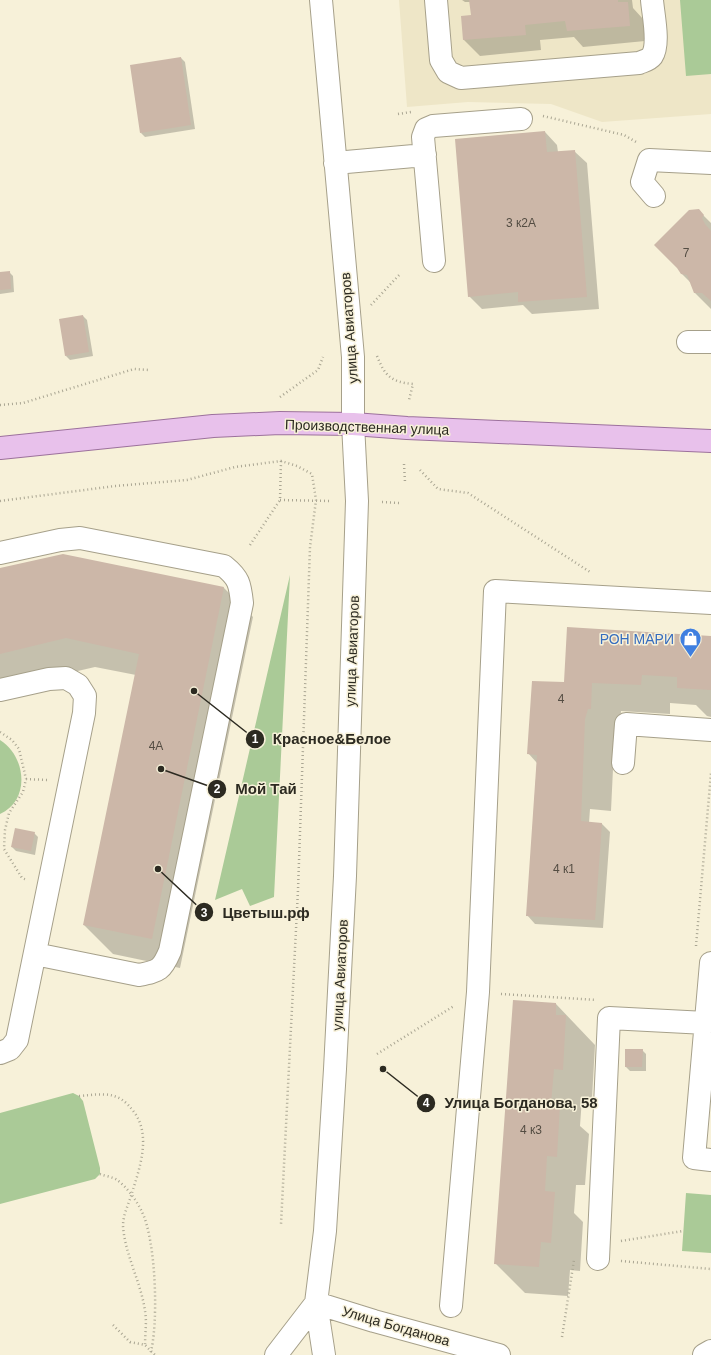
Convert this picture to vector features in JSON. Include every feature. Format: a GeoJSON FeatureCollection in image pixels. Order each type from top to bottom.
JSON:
{"type":"FeatureCollection","features":[{"type":"Feature","properties":{"kind":"main road","name":"Производственная улица"},"geometry":{"type":"LineString","coordinates":[[0,448],[213,426],[280,423],[353,424],[407,428],[711,442]]}},
{"type":"Feature","properties":{"kind":"street","name":"улица Авиаторов"},"geometry":{"type":"LineString","coordinates":[[321,0],[353,357],[353,424],[357,502],[345,876],[325,1231],[316,1303],[324,1355]]}},
{"type":"Feature","properties":{"kind":"street"},"geometry":{"type":"LineString","coordinates":[[436,0],[441,60],[448,72],[461,78],[639,63],[647,60],[652,56],[656,42],[652,0]]}},
{"type":"Feature","properties":{"kind":"street"},"geometry":{"type":"LineString","coordinates":[[434,261],[424,133],[429,127],[521,119]]}},
{"type":"Feature","properties":{"kind":"street"},"geometry":{"type":"LineString","coordinates":[[335,162],[425,155]]}},
{"type":"Feature","properties":{"kind":"street"},"geometry":{"type":"LineString","coordinates":[[654,196],[642,182],[650,160],[711,164]]}},
{"type":"Feature","properties":{"kind":"street"},"geometry":{"type":"LineString","coordinates":[[688,342],[711,342]]}},
{"type":"Feature","properties":{"kind":"street"},"geometry":{"type":"LineString","coordinates":[[0,553],[71,538],[91,538],[224,566],[233,574],[240,584],[242,603],[170,951],[164,965],[156,972],[139,975],[35,954]]}},
{"type":"Feature","properties":{"kind":"street"},"geometry":{"type":"LineString","coordinates":[[451,1306],[478,992],[495,590],[711,603]]}},
{"type":"Feature","properties":{"kind":"street"},"geometry":{"type":"LineString","coordinates":[[0,690],[49,679],[66,678],[78,685],[85,696],[84,713],[17,1040],[10,1049],[0,1053]]}},
{"type":"Feature","properties":{"kind":"street"},"geometry":{"type":"LineString","coordinates":[[623,763],[626,724],[711,730]]}},
{"type":"Feature","properties":{"kind":"street"},"geometry":{"type":"LineString","coordinates":[[703,958],[706,1023],[694,1158],[711,1160]]}},
{"type":"Feature","properties":{"kind":"street"},"geometry":{"type":"LineString","coordinates":[[598,1259],[609,1018],[706,1023]]}},
{"type":"Feature","properties":{"kind":"street"},"geometry":{"type":"LineString","coordinates":[[276,1355],[316,1303]]}},
{"type":"Feature","properties":{"kind":"street","name":"Улица Богданова"},"geometry":{"type":"LineString","coordinates":[[316,1303],[374,1321],[499,1355]]}},
{"type":"Feature","properties":{"kind":"street"},"geometry":{"type":"LineString","coordinates":[[704,1355],[711,1351]]}},
{"type":"Feature","properties":{"kind":"path"},"geometry":{"type":"LineString","coordinates":[[372,311],[371,304],[401,273]]}},
{"type":"Feature","properties":{"kind":"path"},"geometry":{"type":"LineString","coordinates":[[376,354],[388,377],[398,383],[413,384],[409,400]]}},
{"type":"Feature","properties":{"kind":"path"},"geometry":{"type":"LineString","coordinates":[[280,397],[318,370],[323,357]]}},
{"type":"Feature","properties":{"kind":"path"},"geometry":{"type":"LineString","coordinates":[[0,405],[23,403],[134,369],[149,370]]}},
{"type":"Feature","properties":{"kind":"path"},"geometry":{"type":"LineString","coordinates":[[250,545],[280,500],[281,461]]}},
{"type":"Feature","properties":{"kind":"path"},"geometry":{"type":"LineString","coordinates":[[0,501],[115,486],[187,480],[235,467],[281,461],[297,466],[312,474],[316,500],[310,546],[298,890],[281,1224]]}},
{"type":"Feature","properties":{"kind":"path"},"geometry":{"type":"LineString","coordinates":[[404,464],[405,482]]}},
{"type":"Feature","properties":{"kind":"path"},"geometry":{"type":"LineString","coordinates":[[420,470],[438,489],[468,493],[593,574]]}},
{"type":"Feature","properties":{"kind":"path"},"geometry":{"type":"LineString","coordinates":[[280,500],[331,500]]}},
{"type":"Feature","properties":{"kind":"path"},"geometry":{"type":"LineString","coordinates":[[382,502],[400,503]]}},
{"type":"Feature","properties":{"kind":"path"},"geometry":{"type":"LineString","coordinates":[[0,732],[12,740],[18,749],[26,779],[23,792],[9,812],[5,830],[4,849],[22,878],[49,886]]}},
{"type":"Feature","properties":{"kind":"path"},"geometry":{"type":"LineString","coordinates":[[703,958],[711,773]]}},
{"type":"Feature","properties":{"kind":"path"},"geometry":{"type":"LineString","coordinates":[[377,1054],[478,992],[598,1000]]}},
{"type":"Feature","properties":{"kind":"path"},"geometry":{"type":"LineString","coordinates":[[79,1096],[106,1094],[118,1096],[139,1118],[144,1138],[141,1159],[123,1220],[124,1238],[146,1312],[145,1345]]}},
{"type":"Feature","properties":{"kind":"path"},"geometry":{"type":"LineString","coordinates":[[100,1174],[117,1180],[131,1195],[142,1212],[148,1233],[153,1266],[155,1302],[150,1355]]}},
{"type":"Feature","properties":{"kind":"path"},"geometry":{"type":"LineString","coordinates":[[620,1242],[683,1231]]}},
{"type":"Feature","properties":{"kind":"path"},"geometry":{"type":"LineString","coordinates":[[620,1261],[711,1269]]}},
{"type":"Feature","properties":{"kind":"path"},"geometry":{"type":"LineString","coordinates":[[562,1337],[574,1266]]}},
{"type":"Feature","properties":{"kind":"path"},"geometry":{"type":"LineString","coordinates":[[113,1325],[130,1342],[145,1345],[155,1355]]}},
{"type":"Feature","properties":{"kind":"shaded area"},"geometry":{"type":"Polygon","coordinates":[[[399,0],[711,0],[711,114],[602,122],[551,104],[468,102],[407,107],[399,0]]]}},
{"type":"Feature","properties":{"kind":"green space"},"geometry":{"type":"Polygon","coordinates":[[[680,0],[711,0],[711,74],[686,76],[680,0]]]}},
{"type":"Feature","properties":{"kind":"green space"},"geometry":{"type":"Polygon","coordinates":[[[290,575],[274,897],[250,906],[242,889],[215,900],[290,575]]]}},
{"type":"Feature","properties":{"kind":"green space"},"geometry":{"type":"Polygon","coordinates":[[[0,740],[9,747],[15,756],[20,767],[21,778],[17,799],[10,807],[0,814],[0,740]]]}},
{"type":"Feature","properties":{"kind":"green space"},"geometry":{"type":"Polygon","coordinates":[[[73,1093],[79,1096],[83,1101],[100,1168],[100,1174],[95,1179],[0,1204],[0,1113],[73,1093]]]}},
{"type":"Feature","properties":{"kind":"green space"},"geometry":{"type":"Polygon","coordinates":[[[686,1193],[711,1195],[711,1253],[682,1251],[686,1193]]]}},
{"type":"Feature","properties":{"kind":"building"},"geometry":{"type":"Polygon","coordinates":[[[469,0],[618,0],[618,2],[628,2],[630,26],[567,31],[565,21],[525,25],[526,35],[463,40],[461,16],[471,15],[469,0]]]}},
{"type":"Feature","properties":{"kind":"building"},"geometry":{"type":"Polygon","coordinates":[[[181,57],[191,125],[140,133],[130,65],[181,57]]]}},
{"type":"Feature","properties":{"kind":"building"},"geometry":{"type":"Polygon","coordinates":[[[545,131],[547,152],[575,150],[587,297],[518,302],[518,292],[468,297],[455,139],[545,131]]]}},
{"type":"Feature","properties":{"kind":"building"},"geometry":{"type":"Polygon","coordinates":[[[699,209],[704,215],[702,218],[705,224],[711,231],[711,301],[702,293],[694,293],[687,275],[681,274],[654,245],[689,210],[699,209]]]}},
{"type":"Feature","properties":{"kind":"building"},"geometry":{"type":"Polygon","coordinates":[[[10,271],[11,289],[0,290],[0,272],[10,271]]]}},
{"type":"Feature","properties":{"kind":"building"},"geometry":{"type":"Polygon","coordinates":[[[83,315],[89,352],[65,356],[59,319],[83,315]]]}},
{"type":"Feature","properties":{"kind":"building"},"geometry":{"type":"Polygon","coordinates":[[[63,554],[224,587],[152,939],[83,925],[139,654],[66,638],[0,654],[0,568],[63,554]]]}},
{"type":"Feature","properties":{"kind":"building"},"geometry":{"type":"Polygon","coordinates":[[[567,627],[711,636],[711,690],[677,688],[677,677],[642,675],[641,685],[592,683],[591,709],[588,709],[585,719],[581,821],[602,823],[595,920],[526,916],[537,755],[527,754],[532,681],[564,682],[567,627]]]}},
{"type":"Feature","properties":{"kind":"building"},"geometry":{"type":"Polygon","coordinates":[[[15,828],[35,832],[31,851],[11,847],[15,828]]]}},
{"type":"Feature","properties":{"kind":"building"},"geometry":{"type":"Polygon","coordinates":[[[513,1000],[556,1003],[556,1015],[566,1015],[563,1070],[554,1069],[551,1104],[560,1104],[557,1157],[547,1156],[545,1191],[555,1192],[551,1243],[541,1242],[539,1267],[494,1264],[513,1000]]]}},
{"type":"Feature","properties":{"kind":"building"},"geometry":{"type":"Polygon","coordinates":[[[625,1049],[643,1049],[642,1067],[625,1067],[625,1049]]]}},
{"type":"Feature","properties":{"kind":"place","name":"РОН МАРИ"},"geometry":{"type":"Point","coordinates":[690,658]}},
{"type":"Feature","properties":{"kind":"place","name":"Красное&Белое"},"geometry":{"type":"Point","coordinates":[194,691]}},
{"type":"Feature","properties":{"kind":"place","name":"Мой Тай"},"geometry":{"type":"Point","coordinates":[161,769]}},
{"type":"Feature","properties":{"kind":"place","name":"Цветыш.рф"},"geometry":{"type":"Point","coordinates":[158,869]}},
{"type":"Feature","properties":{"kind":"place","name":"Улица Богданова, 58"},"geometry":{"type":"Point","coordinates":[383,1069]}}]}
